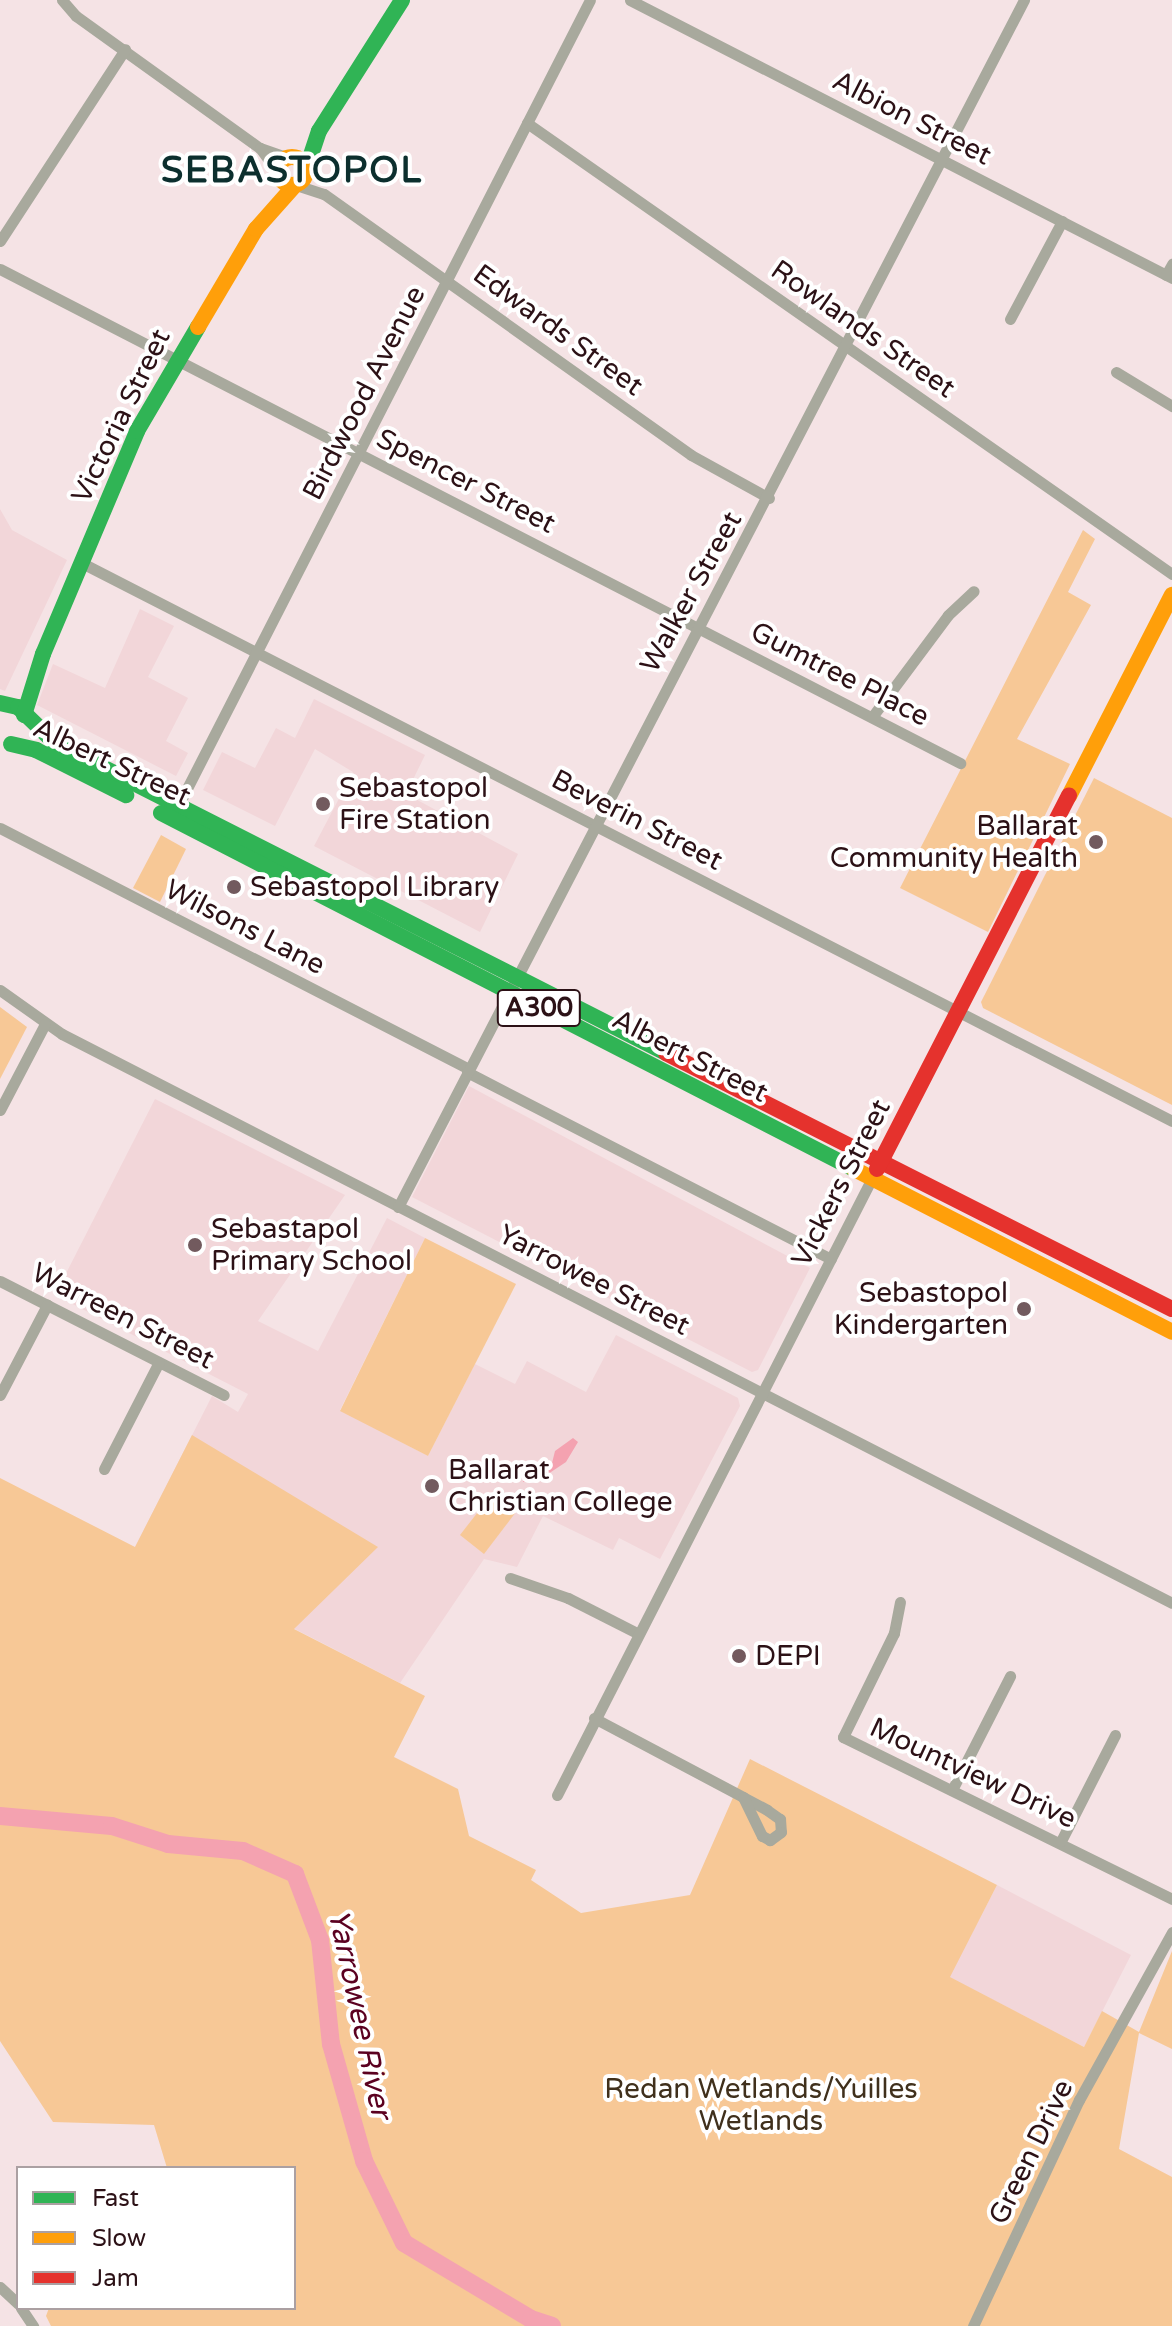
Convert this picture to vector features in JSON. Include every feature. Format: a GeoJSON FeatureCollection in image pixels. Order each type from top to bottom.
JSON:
{"type":"FeatureCollection","features":[{"type":"Feature","properties":{"kind":"main road","name":"Victoria Street"},"geometry":{"type":"LineString","coordinates":[[3,744],[24,732],[24,715],[43,654],[122,461],[174,359],[267,212],[301,178],[319,131],[402,0]]}},
{"type":"Feature","properties":{"kind":"main road","name":"Victoria Street"},"geometry":{"type":"LineString","coordinates":[[267,212],[279,175],[290,158],[319,131]]}},
{"type":"Feature","properties":{"kind":"main road"},"geometry":{"type":"LineString","coordinates":[[279,175],[301,178],[301,160],[290,158]]}},
{"type":"Feature","properties":{"kind":"main road","name":"Vickers Street"},"geometry":{"type":"LineString","coordinates":[[872,1178],[1172,595]]}},
{"type":"Feature","properties":{"kind":"main road","name":"Victoria Street"},"geometry":{"type":"LineString","coordinates":[[2,702],[18,693],[43,654]]}},
{"type":"Feature","properties":{"kind":"main road","name":"Albert Street"},"geometry":{"type":"LineString","coordinates":[[2,702],[24,715],[48,739],[518,974],[1172,1309]]}},
{"type":"Feature","properties":{"kind":"main road","name":"Albert Street"},"geometry":{"type":"LineString","coordinates":[[3,744],[47,755],[1172,1332]]}},
{"type":"Feature","properties":{"kind":"street"},"geometry":{"type":"LineString","coordinates":[[62,0],[260,148],[290,158]]}},
{"type":"Feature","properties":{"kind":"street","name":"Birdwood Avenue"},"geometry":{"type":"LineString","coordinates":[[178,806],[590,0]]}},
{"type":"Feature","properties":{"kind":"street","name":"Albion Street"},"geometry":{"type":"LineString","coordinates":[[630,0],[1062,221],[1170,272]]}},
{"type":"Feature","properties":{"kind":"street","name":"Walker Street"},"geometry":{"type":"LineString","coordinates":[[398,1207],[697,627],[769,498],[1024,0]]}},
{"type":"Feature","properties":{"kind":"street"},"geometry":{"type":"LineString","coordinates":[[0,241],[125,49]]}},
{"type":"Feature","properties":{"kind":"street","name":"Rowlands Street"},"geometry":{"type":"LineString","coordinates":[[527,123],[1172,574]]}},
{"type":"Feature","properties":{"kind":"street"},"geometry":{"type":"LineString","coordinates":[[260,148],[279,175]]}},
{"type":"Feature","properties":{"kind":"street","name":"Edwards Street"},"geometry":{"type":"LineString","coordinates":[[301,178],[691,455],[769,498]]}},
{"type":"Feature","properties":{"kind":"street"},"geometry":{"type":"LineString","coordinates":[[1010,319],[1062,221]]}},
{"type":"Feature","properties":{"kind":"street","name":"Spencer Street"},"geometry":{"type":"LineString","coordinates":[[0,269],[697,627]]}},
{"type":"Feature","properties":{"kind":"street"},"geometry":{"type":"LineString","coordinates":[[1116,372],[1172,406]]}},
{"type":"Feature","properties":{"kind":"street","name":"Beverin Street"},"geometry":{"type":"LineString","coordinates":[[80,562],[1172,1121]]}},
{"type":"Feature","properties":{"kind":"street"},"geometry":{"type":"LineString","coordinates":[[872,717],[948,615],[974,591]]}},
{"type":"Feature","properties":{"kind":"street","name":"Gumtree Place"},"geometry":{"type":"LineString","coordinates":[[697,627],[960,763]]}},
{"type":"Feature","properties":{"kind":"street","name":"Wilsons Lane"},"geometry":{"type":"LineString","coordinates":[[0,828],[831,1259]]}},
{"type":"Feature","properties":{"kind":"street","name":"Yarrowee Street"},"geometry":{"type":"LineString","coordinates":[[0,990],[45,1024],[1172,1603]]}},
{"type":"Feature","properties":{"kind":"street"},"geometry":{"type":"LineString","coordinates":[[0,1110],[45,1024]]}},
{"type":"Feature","properties":{"kind":"street","name":"Vickers Street"},"geometry":{"type":"LineString","coordinates":[[557,1795],[760,1392],[872,1178]]}},
{"type":"Feature","properties":{"kind":"street","name":"Warreen Street"},"geometry":{"type":"LineString","coordinates":[[0,1281],[224,1395]]}},
{"type":"Feature","properties":{"kind":"street"},"geometry":{"type":"LineString","coordinates":[[0,1395],[47,1305]]}},
{"type":"Feature","properties":{"kind":"street"},"geometry":{"type":"LineString","coordinates":[[104,1469],[159,1362]]}},
{"type":"Feature","properties":{"kind":"street"},"geometry":{"type":"LineString","coordinates":[[510,1578],[568,1598],[637,1633]]}},
{"type":"Feature","properties":{"kind":"street","name":"Mountview Drive"},"geometry":{"type":"LineString","coordinates":[[900,1602],[894,1633],[843,1737],[1061,1841],[1172,1899]]}},
{"type":"Feature","properties":{"kind":"street"},"geometry":{"type":"LineString","coordinates":[[952,1790],[1010,1676]]}},
{"type":"Feature","properties":{"kind":"street"},"geometry":{"type":"LineString","coordinates":[[594,1718],[743,1797]]}},
{"type":"Feature","properties":{"kind":"street"},"geometry":{"type":"LineString","coordinates":[[1061,1841],[1115,1735]]}},
{"type":"Feature","properties":{"kind":"street","name":"Green Drive"},"geometry":{"type":"LineString","coordinates":[[973,2326],[1079,2100],[1172,1932]]}},
{"type":"Feature","properties":{"kind":"street"},"geometry":{"type":"LineString","coordinates":[[0,2287],[16,2302]]}},
{"type":"Feature","properties":{"kind":"shaded area"},"geometry":{"type":"Polygon","coordinates":[[[0,509],[12,530],[67,560],[5,691],[0,689],[0,509]]]}},
{"type":"Feature","properties":{"kind":"shaded area"},"geometry":{"type":"Polygon","coordinates":[[[140,609],[174,626],[148,677],[188,698],[166,741],[188,753],[176,776],[37,705],[53,664],[105,688],[140,609]]]}},
{"type":"Feature","properties":{"kind":"shaded area"},"geometry":{"type":"Polygon","coordinates":[[[314,699],[425,755],[406,794],[518,854],[480,932],[314,846],[353,772],[315,749],[275,826],[203,790],[222,752],[255,768],[276,728],[295,738],[314,699]]]}},
{"type":"Feature","properties":{"kind":"shaded area"},"geometry":{"type":"Polygon","coordinates":[[[469,1086],[810,1268],[758,1370],[752,1372],[412,1197],[469,1086]]]}},
{"type":"Feature","properties":{"kind":"shaded area","name":"Ballarat Christian College"},"geometry":{"type":"Polygon","coordinates":[[[155,1099],[345,1195],[258,1321],[318,1351],[387,1218],[425,1238],[340,1410],[428,1456],[475,1364],[515,1384],[527,1361],[586,1392],[616,1335],[738,1398],[740,1406],[660,1559],[619,1538],[613,1550],[543,1516],[517,1567],[484,1559],[400,1683],[135,1547],[212,1396],[238,1412],[248,1394],[55,1295],[155,1099]]]}},
{"type":"Feature","properties":{"kind":"shaded area"},"geometry":{"type":"Polygon","coordinates":[[[573,1438],[578,1442],[566,1462],[539,1480],[523,1482],[523,1476],[552,1463],[555,1451],[573,1438]]]}},
{"type":"Feature","properties":{"kind":"shaded area"},"geometry":{"type":"Polygon","coordinates":[[[997,1885],[1131,1955],[1084,2047],[949,1977],[997,1885]]]}},
{"type":"Feature","properties":{"kind":"green space"},"geometry":{"type":"Polygon","coordinates":[[[1083,530],[1095,539],[1068,592],[1091,605],[1017,739],[1070,764],[988,932],[900,888],[1083,530]]]}},
{"type":"Feature","properties":{"kind":"green space"},"geometry":{"type":"Polygon","coordinates":[[[1094,778],[1172,818],[1172,1105],[983,1008],[981,1002],[1094,778]]]}},
{"type":"Feature","properties":{"kind":"green space"},"geometry":{"type":"Polygon","coordinates":[[[161,835],[186,849],[160,902],[133,888],[161,835]]]}},
{"type":"Feature","properties":{"kind":"green space"},"geometry":{"type":"Polygon","coordinates":[[[0,1007],[27,1027],[0,1079],[0,1007]]]}},
{"type":"Feature","properties":{"kind":"green space"},"geometry":{"type":"Polygon","coordinates":[[[425,1238],[516,1284],[428,1456],[340,1411],[425,1238]]]}},
{"type":"Feature","properties":{"kind":"green space","name":"Redan Wetlands/Yuilles Wetlands"},"geometry":{"type":"Polygon","coordinates":[[[192,1435],[378,1547],[294,1629],[425,1696],[394,1757],[458,1789],[469,1836],[536,1870],[531,1880],[581,1913],[690,1895],[750,1759],[997,1885],[950,1977],[1084,2047],[1102,2011],[1139,2032],[1172,1951],[1172,2049],[1139,2033],[1119,2149],[1172,2177],[1172,2326],[51,2326],[46,2316],[48,2310],[296,2310],[296,2166],[166,2166],[154,2125],[53,2122],[0,2041],[0,1478],[135,1547],[192,1435]]]}},
{"type":"Feature","properties":{"kind":"green space"},"geometry":{"type":"Polygon","coordinates":[[[492,1494],[516,1512],[484,1554],[460,1535],[492,1494]]]}},
{"type":"Feature","properties":{"kind":"waterway","name":"Yarrowee River"},"geometry":{"type":"LineString","coordinates":[[0,1816],[112,1826],[168,1844],[243,1851],[295,1874],[320,1940],[331,2044],[364,2161],[404,2243],[531,2319],[552,2326]]}},
{"type":"Feature","properties":{"kind":"traffic: fast"},"geometry":{"type":"LineString","coordinates":[[306,170],[319,131],[402,0]]}},
{"type":"Feature","properties":{"kind":"traffic: fast"},"geometry":{"type":"LineString","coordinates":[[24,715],[43,654],[137,431],[198,327]]}},
{"type":"Feature","properties":{"kind":"traffic: fast"},"geometry":{"type":"LineString","coordinates":[[0,703],[18,707],[55,743],[666,1053]]}},
{"type":"Feature","properties":{"kind":"traffic: fast"},"geometry":{"type":"LineString","coordinates":[[11,744],[36,750],[126,795]]}},
{"type":"Feature","properties":{"kind":"traffic: fast"},"geometry":{"type":"LineString","coordinates":[[161,813],[854,1169]]}},
{"type":"Feature","properties":{"kind":"traffic: slow"},"geometry":{"type":"LineString","coordinates":[[292,157],[302,161],[306,171],[302,181],[292,185],[282,181],[278,171],[282,161],[292,157]]}},
{"type":"Feature","properties":{"kind":"traffic: slow"},"geometry":{"type":"LineString","coordinates":[[198,327],[256,229],[295,185]]}},
{"type":"Feature","properties":{"kind":"traffic: slow"},"geometry":{"type":"LineString","coordinates":[[1069,796],[1172,595]]}},
{"type":"Feature","properties":{"kind":"traffic: slow"},"geometry":{"type":"LineString","coordinates":[[854,1169],[1172,1332]]}},
{"type":"Feature","properties":{"kind":"traffic: jam"},"geometry":{"type":"LineString","coordinates":[[877,1169],[1069,796]]}},
{"type":"Feature","properties":{"kind":"traffic: jam"},"geometry":{"type":"LineString","coordinates":[[666,1053],[1172,1309]]}},
{"type":"Feature","properties":{"kind":"place","name":"Sebastopol Fire Station"},"geometry":{"type":"Point","coordinates":[323,804]}},
{"type":"Feature","properties":{"kind":"place","name":"Ballarat Community Health"},"geometry":{"type":"Point","coordinates":[1096,842]}},
{"type":"Feature","properties":{"kind":"place","name":"Sebastopol Library"},"geometry":{"type":"Point","coordinates":[234,887]}},
{"type":"Feature","properties":{"kind":"place","name":"Sebastapol Primary School"},"geometry":{"type":"Point","coordinates":[195,1245]}},
{"type":"Feature","properties":{"kind":"place","name":"Sebastopol Kindergarten"},"geometry":{"type":"Point","coordinates":[1024,1309]}},
{"type":"Feature","properties":{"kind":"place","name":"Ballarat Christian College"},"geometry":{"type":"Point","coordinates":[432,1486]}},
{"type":"Feature","properties":{"kind":"place","name":"DEPI"},"geometry":{"type":"Point","coordinates":[739,1656]}},
{"type":"Feature","properties":{"kind":"district","name":"SEBASTOPOL"},"geometry":{"type":"Point","coordinates":[292,171]}}]}
